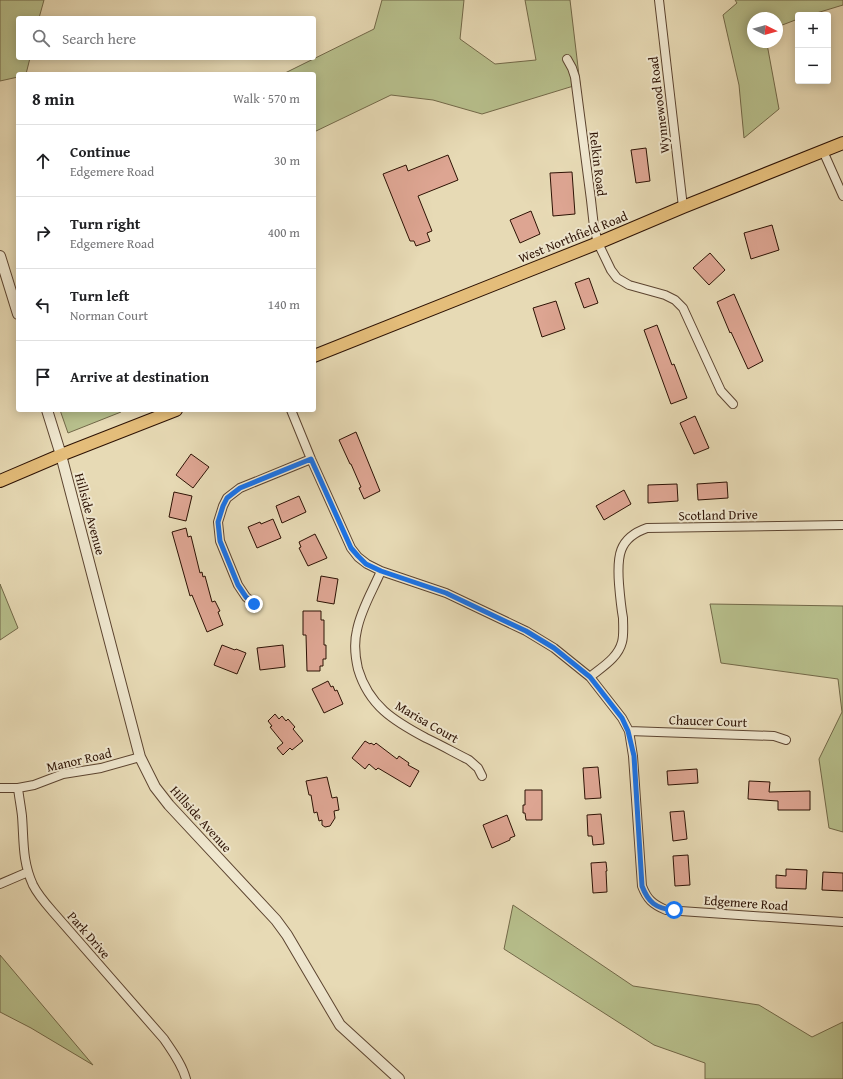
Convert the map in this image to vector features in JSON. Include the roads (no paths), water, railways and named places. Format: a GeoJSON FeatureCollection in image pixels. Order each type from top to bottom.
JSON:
{"type":"FeatureCollection","features":[{"type":"Feature","properties":{"kind":"main road","name":"West Northfield Road"},"geometry":{"type":"LineString","coordinates":[[316,355],[598,243],[683,207],[843,143]]}},
{"type":"Feature","properties":{"kind":"main road"},"geometry":{"type":"LineString","coordinates":[[0,480],[171,412]]}},
{"type":"Feature","properties":{"kind":"street","name":"Wynnewood Road"},"geometry":{"type":"LineString","coordinates":[[659,0],[683,207]]}},
{"type":"Feature","properties":{"kind":"street","name":"Relkin Road"},"geometry":{"type":"LineString","coordinates":[[567,59],[575,77],[594,227],[598,243],[611,270],[617,278],[629,285],[665,295],[675,300],[684,308],[721,391],[733,404]]}},
{"type":"Feature","properties":{"kind":"street"},"geometry":{"type":"LineString","coordinates":[[823,151],[843,196]]}},
{"type":"Feature","properties":{"kind":"street"},"geometry":{"type":"LineString","coordinates":[[0,256],[16,308]]}},
{"type":"Feature","properties":{"kind":"street","name":"Hillside Avenue"},"geometry":{"type":"LineString","coordinates":[[49,412],[140,757],[155,787],[169,805],[276,920],[287,935],[340,1025],[399,1079]]}},
{"type":"Feature","properties":{"kind":"street","name":"Edgemere Road"},"geometry":{"type":"LineString","coordinates":[[292,412],[351,548],[366,564],[381,571],[446,593],[526,631],[554,648],[590,677],[622,718],[628,731],[634,756],[642,886],[645,895],[652,902],[666,910],[843,922]]}},
{"type":"Feature","properties":{"kind":"street"},"geometry":{"type":"LineString","coordinates":[[254,604],[246,597],[238,585],[220,541],[218,522],[223,506],[227,498],[240,488],[311,459]]}},
{"type":"Feature","properties":{"kind":"street","name":"Scotland Drive"},"geometry":{"type":"LineString","coordinates":[[590,677],[610,661],[617,653],[622,642],[623,627],[618,558],[622,547],[627,540],[636,533],[647,528],[843,524]]}},
{"type":"Feature","properties":{"kind":"street","name":"Marisa Court"},"geometry":{"type":"LineString","coordinates":[[381,571],[360,617],[355,644],[356,659],[364,685],[372,698],[389,715],[402,725],[470,760],[478,768],[482,776]]}},
{"type":"Feature","properties":{"kind":"street","name":"Chaucer Court"},"geometry":{"type":"LineString","coordinates":[[628,731],[774,736],[786,740]]}},
{"type":"Feature","properties":{"kind":"street","name":"Manor Road"},"geometry":{"type":"LineString","coordinates":[[0,788],[18,788],[34,785],[63,774],[101,768],[140,757]]}},
{"type":"Feature","properties":{"kind":"street","name":"Park Drive"},"geometry":{"type":"LineString","coordinates":[[18,788],[22,815],[24,857],[34,886],[53,912],[164,1039],[177,1058],[186,1079]]}},
{"type":"Feature","properties":{"kind":"street"},"geometry":{"type":"LineString","coordinates":[[0,884],[28,872]]}}]}
